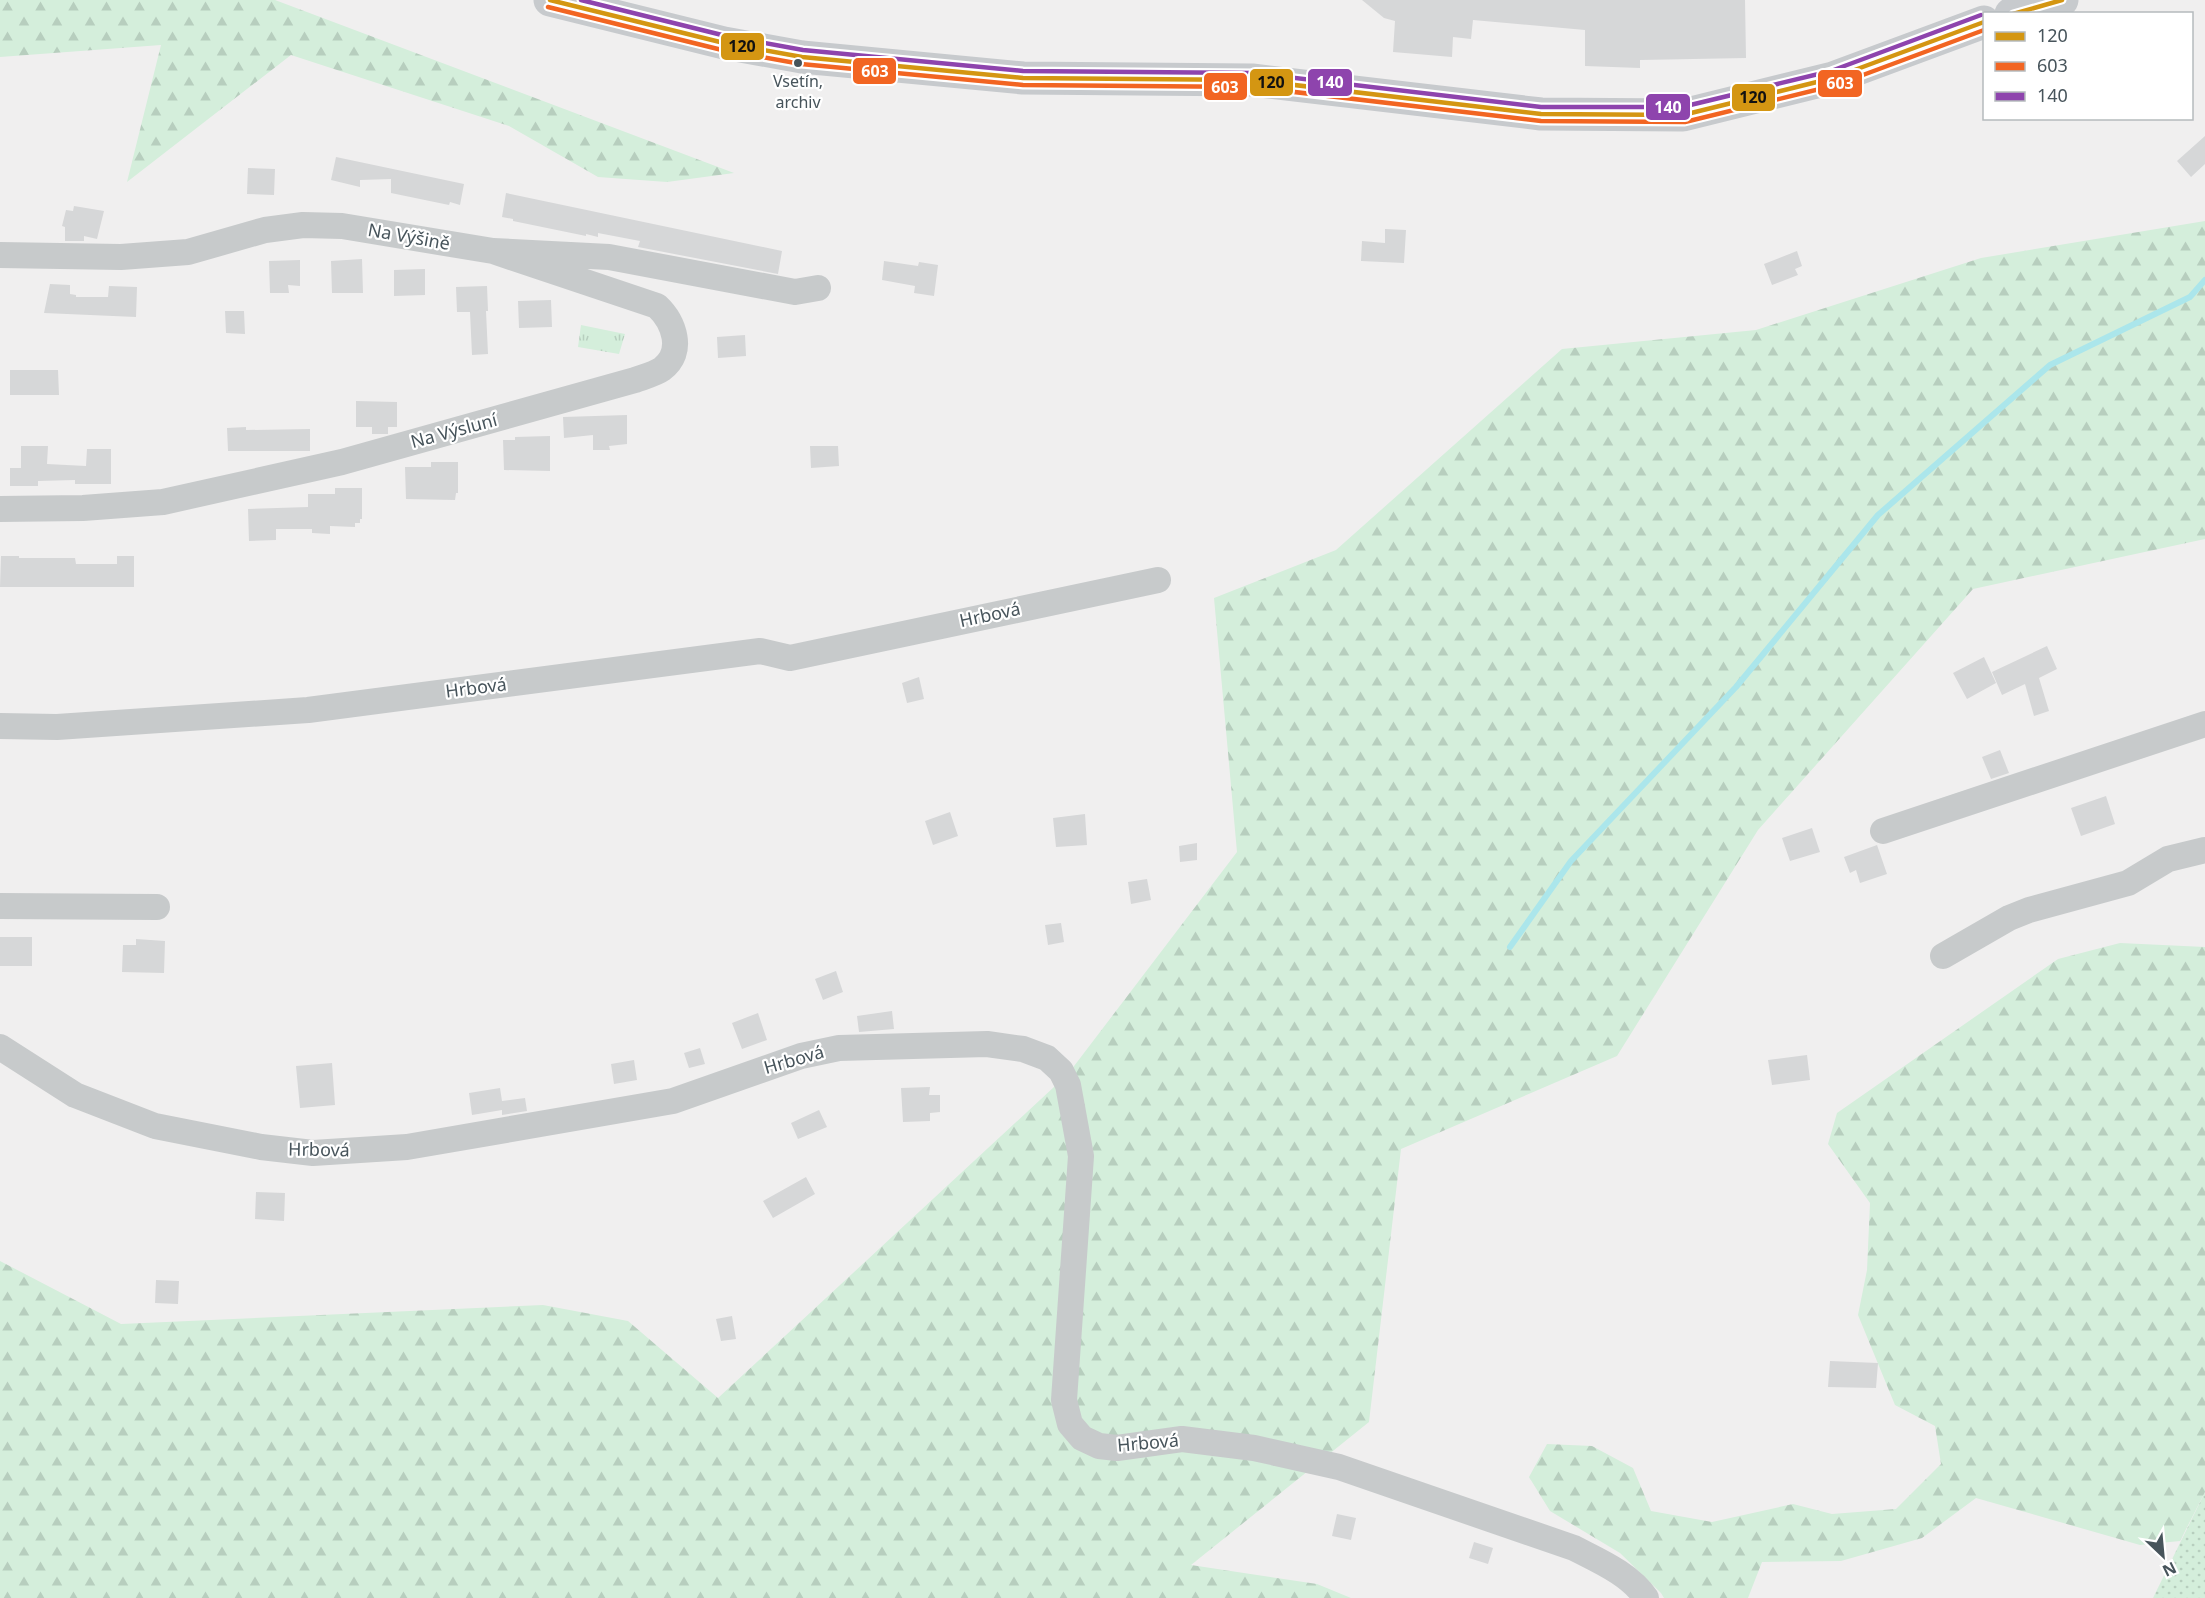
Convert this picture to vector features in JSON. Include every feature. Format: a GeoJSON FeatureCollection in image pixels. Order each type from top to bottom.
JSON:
{"type":"FeatureCollection","features":[{"type":"Feature","properties":{"kind":"street"},"geometry":{"type":"LineString","coordinates":[[550,0],[724,43],[802,57],[1023,78],[1252,80],[1541,114],[1683,115],[1833,78],[1983,22]]}},
{"type":"Feature","properties":{"kind":"street"},"geometry":{"type":"LineString","coordinates":[[2018,12],[2062,0]]}},
{"type":"Feature","properties":{"kind":"street","name":"Na Výšině"},"geometry":{"type":"LineString","coordinates":[[0,255],[121,257],[188,252],[265,230],[303,225],[342,226],[493,251],[609,257],[795,292],[818,288]]}},
{"type":"Feature","properties":{"kind":"street","name":"Na Výsluní"},"geometry":{"type":"LineString","coordinates":[[0,509],[163,502],[342,462],[635,380],[662,369],[673,356],[675,346],[673,328],[667,316],[657,306],[493,251]]}},
{"type":"Feature","properties":{"kind":"street","name":"Hrbová"},"geometry":{"type":"LineString","coordinates":[[0,726],[57,727],[308,710],[760,651],[790,658],[1158,580]]}},
{"type":"Feature","properties":{"kind":"street"},"geometry":{"type":"LineString","coordinates":[[1884,831],[2205,724]]}},
{"type":"Feature","properties":{"kind":"street"},"geometry":{"type":"LineString","coordinates":[[1943,956],[2009,918],[2029,910],[2128,883],[2168,859],[2205,850]]}},
{"type":"Feature","properties":{"kind":"street"},"geometry":{"type":"LineString","coordinates":[[0,906],[157,907]]}},
{"type":"Feature","properties":{"kind":"street","name":"Hrbová"},"geometry":{"type":"LineString","coordinates":[[0,1047],[75,1095],[155,1126],[261,1147],[313,1153],[407,1147],[673,1101],[801,1056],[840,1048],[987,1044],[1023,1049],[1047,1058],[1061,1071],[1068,1085],[1081,1156],[1064,1400],[1070,1424],[1082,1438],[1099,1446],[1117,1448],[1182,1439],[1254,1448],[1339,1467],[1574,1548],[1607,1566],[1638,1587],[1646,1598]]}},
{"type":"Feature","properties":{"kind":"green space"},"geometry":{"type":"Polygon","coordinates":[[[0,0],[275,0],[734,173],[667,182],[598,177],[509,126],[291,55],[127,182],[161,45],[0,57],[0,0]]]}},
{"type":"Feature","properties":{"kind":"green space"},"geometry":{"type":"Polygon","coordinates":[[[2205,221],[2205,539],[1973,589],[1758,830],[1617,1056],[1401,1149],[1369,1422],[1191,1565],[1317,1584],[1351,1598],[0,1598],[0,1261],[121,1324],[543,1305],[628,1321],[718,1398],[1068,1074],[1237,852],[1214,598],[1336,550],[1562,349],[1756,330],[1981,258],[2205,221]]]}},
{"type":"Feature","properties":{"kind":"green space"},"geometry":{"type":"Polygon","coordinates":[[[581,325],[625,334],[619,354],[578,347],[581,325]]]}},
{"type":"Feature","properties":{"kind":"green space"},"geometry":{"type":"Polygon","coordinates":[[[2120,943],[2205,947],[2205,1492],[2180,1541],[2140,1545],[1976,1498],[1922,1538],[1841,1561],[1762,1562],[1748,1598],[1664,1598],[1620,1553],[1550,1511],[1529,1477],[1547,1444],[1592,1446],[1633,1468],[1651,1511],[1712,1522],[1793,1504],[1832,1514],[1896,1509],[1941,1464],[1935,1426],[1895,1405],[1858,1315],[1867,1270],[1870,1203],[1828,1144],[1837,1113],[2058,959],[2120,943]]]}},
{"type":"Feature","properties":{"kind":"green space"},"geometry":{"type":"Polygon","coordinates":[[[2205,1492],[2205,1598],[2153,1598],[2205,1492]]]}},
{"type":"Feature","properties":{"kind":"building"},"geometry":{"type":"Polygon","coordinates":[[[1362,0],[1745,0],[1746,58],[1640,60],[1640,68],[1585,66],[1585,30],[1473,20],[1471,39],[1453,37],[1452,57],[1393,52],[1395,21],[1384,18],[1362,0]]]}},
{"type":"Feature","properties":{"kind":"building"},"geometry":{"type":"Polygon","coordinates":[[[2205,136],[2205,164],[2191,177],[2177,161],[2205,136]]]}},
{"type":"Feature","properties":{"kind":"building"},"geometry":{"type":"Polygon","coordinates":[[[336,157],[464,184],[460,205],[450,202],[449,205],[391,193],[391,179],[360,180],[360,187],[331,180],[336,157]]]}},
{"type":"Feature","properties":{"kind":"building"},"geometry":{"type":"Polygon","coordinates":[[[248,168],[275,169],[274,195],[247,194],[248,168]]]}},
{"type":"Feature","properties":{"kind":"building"},"geometry":{"type":"Polygon","coordinates":[[[506,193],[782,251],[778,274],[638,247],[640,241],[598,233],[598,237],[586,234],[586,236],[513,221],[513,219],[502,217],[506,193]]]}},
{"type":"Feature","properties":{"kind":"building"},"geometry":{"type":"Polygon","coordinates":[[[74,206],[104,211],[97,239],[84,236],[84,241],[65,241],[65,227],[62,226],[66,210],[73,211],[74,206]]]}},
{"type":"Feature","properties":{"kind":"building"},"geometry":{"type":"Polygon","coordinates":[[[1385,229],[1406,230],[1404,263],[1361,261],[1362,241],[1385,243],[1385,229]]]}},
{"type":"Feature","properties":{"kind":"building"},"geometry":{"type":"Polygon","coordinates":[[[1797,251],[1802,266],[1795,269],[1798,275],[1772,285],[1764,264],[1797,251]]]}},
{"type":"Feature","properties":{"kind":"building"},"geometry":{"type":"Polygon","coordinates":[[[362,259],[363,293],[332,293],[331,261],[362,259]]]}},
{"type":"Feature","properties":{"kind":"building"},"geometry":{"type":"Polygon","coordinates":[[[300,260],[300,286],[288,285],[289,293],[270,293],[269,261],[300,260]]]}},
{"type":"Feature","properties":{"kind":"building"},"geometry":{"type":"Polygon","coordinates":[[[884,261],[918,266],[919,262],[938,265],[934,296],[914,293],[915,286],[882,280],[884,261]]]}},
{"type":"Feature","properties":{"kind":"building"},"geometry":{"type":"Polygon","coordinates":[[[425,269],[425,295],[394,296],[394,270],[425,269]]]}},
{"type":"Feature","properties":{"kind":"building"},"geometry":{"type":"Polygon","coordinates":[[[50,284],[70,285],[70,294],[76,297],[108,297],[109,286],[137,287],[136,317],[44,313],[50,284]]]}},
{"type":"Feature","properties":{"kind":"building"},"geometry":{"type":"Polygon","coordinates":[[[487,286],[488,354],[472,355],[470,312],[457,312],[456,287],[487,286]]]}},
{"type":"Feature","properties":{"kind":"building"},"geometry":{"type":"Polygon","coordinates":[[[551,300],[552,327],[519,328],[518,301],[551,300]]]}},
{"type":"Feature","properties":{"kind":"building"},"geometry":{"type":"Polygon","coordinates":[[[225,311],[244,311],[245,334],[226,333],[225,311]]]}},
{"type":"Feature","properties":{"kind":"building"},"geometry":{"type":"Polygon","coordinates":[[[745,335],[746,356],[718,358],[717,337],[745,335]]]}},
{"type":"Feature","properties":{"kind":"building"},"geometry":{"type":"Polygon","coordinates":[[[10,370],[58,370],[59,395],[10,395],[10,370]]]}},
{"type":"Feature","properties":{"kind":"building"},"geometry":{"type":"Polygon","coordinates":[[[356,401],[397,402],[397,427],[388,427],[388,434],[372,434],[372,427],[356,427],[356,401]]]}},
{"type":"Feature","properties":{"kind":"building"},"geometry":{"type":"Polygon","coordinates":[[[627,415],[627,444],[609,446],[610,450],[593,450],[593,435],[564,438],[563,417],[627,415]]]}},
{"type":"Feature","properties":{"kind":"building"},"geometry":{"type":"Polygon","coordinates":[[[246,427],[246,430],[310,429],[310,451],[228,451],[227,428],[246,427]]]}},
{"type":"Feature","properties":{"kind":"building"},"geometry":{"type":"Polygon","coordinates":[[[550,436],[550,471],[504,470],[503,440],[515,440],[515,437],[550,436]]]}},
{"type":"Feature","properties":{"kind":"building"},"geometry":{"type":"Polygon","coordinates":[[[21,446],[48,446],[47,464],[86,466],[87,449],[111,449],[111,484],[75,484],[75,480],[38,481],[38,486],[10,486],[10,468],[21,468],[21,446]]]}},
{"type":"Feature","properties":{"kind":"building"},"geometry":{"type":"Polygon","coordinates":[[[810,446],[838,446],[839,466],[811,468],[810,446]]]}},
{"type":"Feature","properties":{"kind":"building"},"geometry":{"type":"Polygon","coordinates":[[[431,462],[458,462],[458,493],[456,493],[455,500],[406,499],[405,467],[431,467],[431,462]]]}},
{"type":"Feature","properties":{"kind":"building"},"geometry":{"type":"Polygon","coordinates":[[[335,488],[362,488],[362,519],[360,523],[355,523],[355,527],[330,526],[330,534],[312,533],[312,529],[276,529],[276,540],[249,541],[248,509],[308,507],[308,494],[335,494],[335,488]]]}},
{"type":"Feature","properties":{"kind":"building"},"geometry":{"type":"Polygon","coordinates":[[[1,556],[75,558],[76,564],[117,564],[117,556],[134,556],[134,587],[0,587],[1,556]]]}},
{"type":"Feature","properties":{"kind":"building"},"geometry":{"type":"Polygon","coordinates":[[[2047,646],[2057,669],[2039,678],[2049,711],[2034,716],[2025,684],[2002,695],[1992,672],[2047,646]]]}},
{"type":"Feature","properties":{"kind":"building"},"geometry":{"type":"Polygon","coordinates":[[[1984,657],[1996,683],[1967,699],[1953,673],[1984,657]]]}},
{"type":"Feature","properties":{"kind":"building"},"geometry":{"type":"Polygon","coordinates":[[[919,677],[924,699],[907,703],[902,683],[919,677]]]}},
{"type":"Feature","properties":{"kind":"building"},"geometry":{"type":"Polygon","coordinates":[[[2000,750],[2009,773],[1991,779],[1982,757],[2000,750]]]}},
{"type":"Feature","properties":{"kind":"building"},"geometry":{"type":"Polygon","coordinates":[[[2106,796],[2115,824],[2081,836],[2071,808],[2106,796]]]}},
{"type":"Feature","properties":{"kind":"building"},"geometry":{"type":"Polygon","coordinates":[[[950,812],[958,836],[933,845],[925,821],[950,812]]]}},
{"type":"Feature","properties":{"kind":"building"},"geometry":{"type":"Polygon","coordinates":[[[1085,814],[1087,845],[1056,847],[1053,818],[1085,814]]]}},
{"type":"Feature","properties":{"kind":"building"},"geometry":{"type":"Polygon","coordinates":[[[1812,828],[1820,852],[1790,861],[1782,838],[1812,828]]]}},
{"type":"Feature","properties":{"kind":"building"},"geometry":{"type":"Polygon","coordinates":[[[1197,843],[1197,860],[1180,862],[1179,846],[1197,843]]]}},
{"type":"Feature","properties":{"kind":"building"},"geometry":{"type":"Polygon","coordinates":[[[1877,845],[1887,874],[1860,883],[1856,870],[1850,873],[1844,857],[1877,845]]]}},
{"type":"Feature","properties":{"kind":"building"},"geometry":{"type":"Polygon","coordinates":[[[1147,879],[1151,900],[1131,904],[1128,882],[1147,879]]]}},
{"type":"Feature","properties":{"kind":"building"},"geometry":{"type":"Polygon","coordinates":[[[1061,923],[1064,942],[1048,945],[1045,925],[1061,923]]]}},
{"type":"Feature","properties":{"kind":"building"},"geometry":{"type":"Polygon","coordinates":[[[0,937],[32,937],[32,966],[0,966],[0,937]]]}},
{"type":"Feature","properties":{"kind":"building"},"geometry":{"type":"Polygon","coordinates":[[[136,939],[165,941],[164,973],[122,972],[123,945],[136,945],[136,939]]]}},
{"type":"Feature","properties":{"kind":"building"},"geometry":{"type":"Polygon","coordinates":[[[836,971],[843,992],[823,1000],[815,979],[836,971]]]}},
{"type":"Feature","properties":{"kind":"building"},"geometry":{"type":"Polygon","coordinates":[[[892,1011],[894,1029],[859,1032],[857,1016],[892,1011]]]}},
{"type":"Feature","properties":{"kind":"building"},"geometry":{"type":"Polygon","coordinates":[[[758,1013],[767,1040],[742,1049],[732,1023],[758,1013]]]}},
{"type":"Feature","properties":{"kind":"building"},"geometry":{"type":"Polygon","coordinates":[[[700,1048],[705,1064],[689,1068],[684,1053],[700,1048]]]}},
{"type":"Feature","properties":{"kind":"building"},"geometry":{"type":"Polygon","coordinates":[[[1807,1055],[1810,1080],[1772,1085],[1768,1060],[1807,1055]]]}},
{"type":"Feature","properties":{"kind":"building"},"geometry":{"type":"Polygon","coordinates":[[[634,1060],[637,1080],[614,1084],[611,1064],[634,1060]]]}},
{"type":"Feature","properties":{"kind":"building"},"geometry":{"type":"Polygon","coordinates":[[[332,1063],[335,1105],[300,1108],[296,1066],[332,1063]]]}},
{"type":"Feature","properties":{"kind":"building"},"geometry":{"type":"Polygon","coordinates":[[[930,1087],[929,1095],[940,1095],[940,1112],[930,1113],[930,1121],[903,1122],[901,1088],[930,1087]]]}},
{"type":"Feature","properties":{"kind":"building"},"geometry":{"type":"Polygon","coordinates":[[[500,1088],[502,1101],[525,1098],[527,1111],[502,1115],[502,1110],[472,1115],[469,1093],[500,1088]]]}},
{"type":"Feature","properties":{"kind":"building"},"geometry":{"type":"Polygon","coordinates":[[[819,1110],[827,1127],[798,1139],[791,1123],[819,1110]]]}},
{"type":"Feature","properties":{"kind":"building"},"geometry":{"type":"Polygon","coordinates":[[[806,1177],[815,1194],[773,1218],[763,1201],[806,1177]]]}},
{"type":"Feature","properties":{"kind":"building"},"geometry":{"type":"Polygon","coordinates":[[[256,1192],[285,1193],[284,1221],[255,1219],[256,1192]]]}},
{"type":"Feature","properties":{"kind":"building"},"geometry":{"type":"Polygon","coordinates":[[[156,1280],[179,1281],[178,1304],[155,1303],[156,1280]]]}},
{"type":"Feature","properties":{"kind":"building"},"geometry":{"type":"Polygon","coordinates":[[[732,1316],[736,1339],[721,1341],[716,1319],[732,1316]]]}},
{"type":"Feature","properties":{"kind":"building"},"geometry":{"type":"Polygon","coordinates":[[[1830,1361],[1878,1363],[1876,1388],[1828,1387],[1830,1361]]]}},
{"type":"Feature","properties":{"kind":"building"},"geometry":{"type":"Polygon","coordinates":[[[1337,1514],[1356,1518],[1351,1540],[1332,1536],[1337,1514]]]}},
{"type":"Feature","properties":{"kind":"building"},"geometry":{"type":"Polygon","coordinates":[[[1474,1542],[1493,1548],[1488,1564],[1469,1558],[1474,1542]]]}},
{"type":"Feature","properties":{"kind":"waterway"},"geometry":{"type":"LineString","coordinates":[[1510,947],[1571,861],[1736,687],[1878,515],[2050,365],[2190,297],[2205,280]]}},
{"type":"Feature","properties":{"kind":"transit line","name":"120"},"geometry":{"type":"LineString","coordinates":[[550,0],[724,43],[802,57],[1023,78],[1252,80],[1541,114],[1683,115],[1833,78],[1983,22]]}},
{"type":"Feature","properties":{"kind":"transit line","name":"140"},"geometry":{"type":"LineString","coordinates":[[581,0],[726,36],[803,50],[1023,71],[1253,73],[1541,107],[1682,107],[1831,71],[1981,15]]}},
{"type":"Feature","properties":{"kind":"transit line","name":"120"},"geometry":{"type":"LineString","coordinates":[[2020,12],[2062,0]]}},
{"type":"Feature","properties":{"kind":"transit line","name":"603"},"geometry":{"type":"LineString","coordinates":[[548,7],[722,50],[801,64],[1023,85],[1252,87],[1541,121],[1685,122],[1836,85],[1983,30]]}},
{"type":"Feature","properties":{"kind":"place","name":"Vsetín, archiv"},"geometry":{"type":"Point","coordinates":[798,63]}}]}
